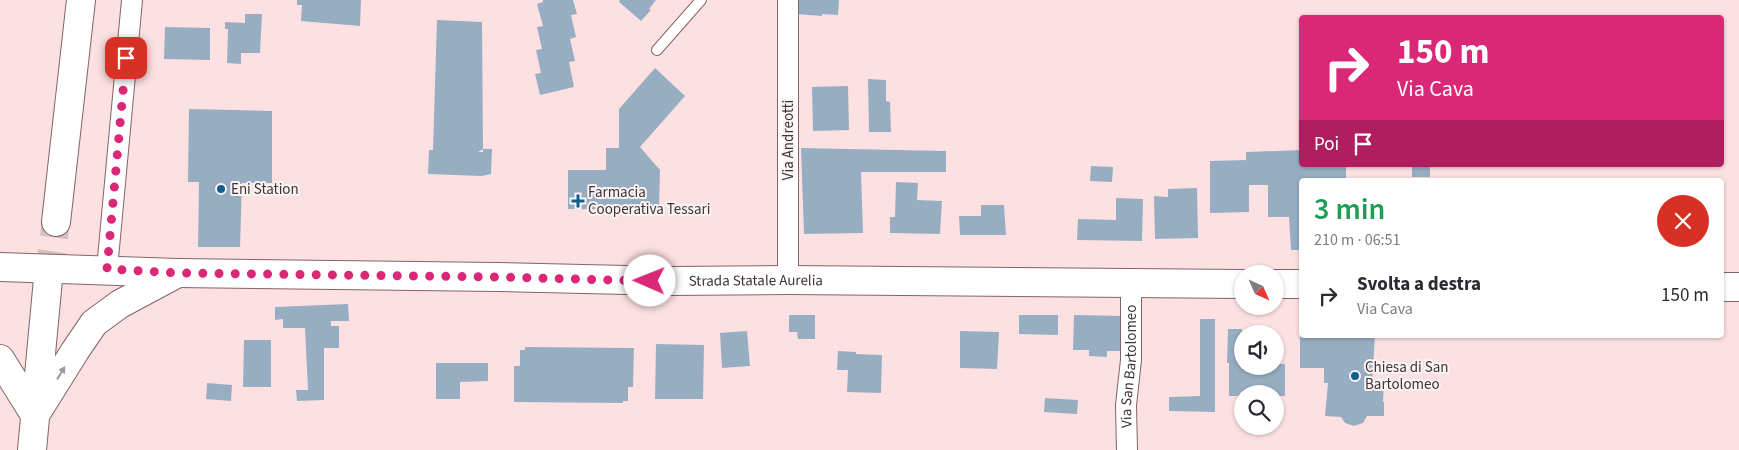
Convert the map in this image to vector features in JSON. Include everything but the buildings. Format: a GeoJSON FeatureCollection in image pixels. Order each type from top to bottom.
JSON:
{"type":"FeatureCollection","features":[{"type":"Feature","properties":{"kind":"main road"},"geometry":{"type":"LineString","coordinates":[[56,222],[81,0]]}},
{"type":"Feature","properties":{"kind":"main road","name":"Strada Statale Aurelia"},"geometry":{"type":"LineString","coordinates":[[0,266],[178,273],[670,281],[788,280],[1234,284]]}},
{"type":"Feature","properties":{"kind":"main road"},"geometry":{"type":"LineString","coordinates":[[35,415],[94,323],[120,304],[178,273]]}},
{"type":"Feature","properties":{"kind":"main road"},"geometry":{"type":"LineString","coordinates":[[32,450],[48,279]]}},
{"type":"Feature","properties":{"kind":"main road"},"geometry":{"type":"LineString","coordinates":[[1284,284],[1299,284]]}},
{"type":"Feature","properties":{"kind":"main road"},"geometry":{"type":"LineString","coordinates":[[1724,287],[1739,287]]}},
{"type":"Feature","properties":{"kind":"main road"},"geometry":{"type":"LineString","coordinates":[[0,359],[35,415]]}},
{"type":"Feature","properties":{"kind":"street"},"geometry":{"type":"LineString","coordinates":[[107,269],[132,0]]}},
{"type":"Feature","properties":{"kind":"street","name":"Via Andreotti"},"geometry":{"type":"LineString","coordinates":[[788,0],[788,280]]}},
{"type":"Feature","properties":{"kind":"street","name":"Via San Bartolomeo"},"geometry":{"type":"LineString","coordinates":[[1127,450],[1126,405],[1131,360],[1131,283]]}},
{"type":"Feature","properties":{"kind":"lane"},"geometry":{"type":"LineString","coordinates":[[657,50],[701,0]]}},
{"type":"Feature","properties":{"kind":"tunnel"},"geometry":{"type":"LineString","coordinates":[[48,279],[56,222]]}},
{"type":"Feature","properties":{"kind":"place","name":"Eni Station"},"geometry":{"type":"Point","coordinates":[221,189]}},
{"type":"Feature","properties":{"kind":"place","name":"Farmacia Cooperativa Tessari"},"geometry":{"type":"Point","coordinates":[578,201]}},
{"type":"Feature","properties":{"kind":"place","name":"Chiesa di San Bartolomeo"},"geometry":{"type":"Point","coordinates":[1355,376]}},
{"type":"Feature","properties":{"kind":"route"},"geometry":{"type":"LineString","coordinates":[[126,58],[107,269],[178,273],[650,281]]}}]}
